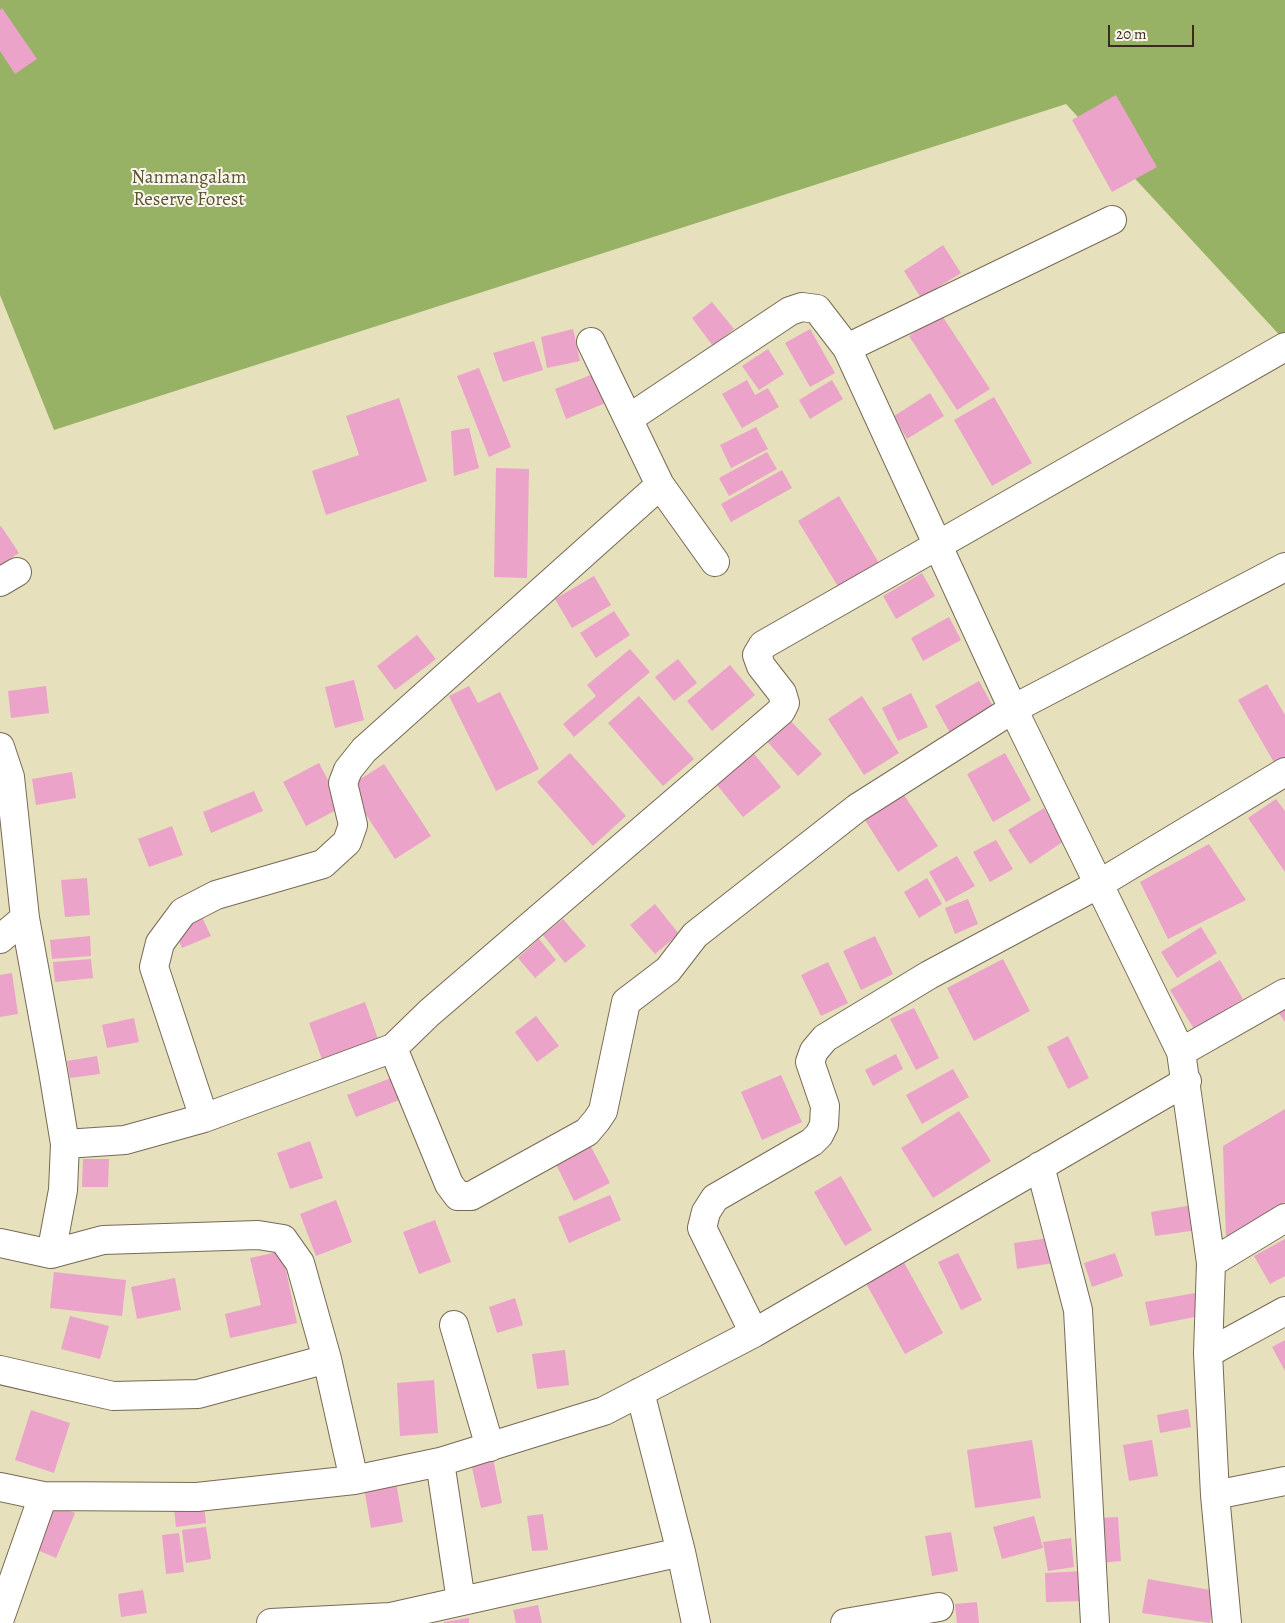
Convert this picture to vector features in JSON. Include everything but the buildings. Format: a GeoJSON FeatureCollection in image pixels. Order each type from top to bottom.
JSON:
{"type":"FeatureCollection","features":[{"type":"Feature","properties":{"kind":"street"},"geometry":{"type":"LineString","coordinates":[[847,348],[1112,220]]}},
{"type":"Feature","properties":{"kind":"street"},"geometry":{"type":"LineString","coordinates":[[628,419],[790,310],[802,307],[817,309],[847,348],[1012,709],[1181,1052],[1211,1263],[1208,1353],[1215,1495],[1227,1623]]}},
{"type":"Feature","properties":{"kind":"street"},"geometry":{"type":"LineString","coordinates":[[590,342],[660,485],[715,562]]}},
{"type":"Feature","properties":{"kind":"street"},"geometry":{"type":"LineString","coordinates":[[65,1144],[125,1140],[204,1118],[393,1048],[429,1013],[780,711],[785,703],[782,693],[762,666],[757,655],[763,645],[1285,347]]}},
{"type":"Feature","properties":{"kind":"street"},"geometry":{"type":"LineString","coordinates":[[204,1118],[154,967],[160,943],[183,912],[216,895],[324,864],[347,842],[353,824],[342,783],[348,770],[364,750],[660,485]]}},
{"type":"Feature","properties":{"kind":"street"},"geometry":{"type":"LineString","coordinates":[[393,1048],[449,1184],[458,1196],[471,1196],[587,1132],[603,1111],[626,1002],[668,970],[696,935],[858,808],[1012,709],[1285,567]]}},
{"type":"Feature","properties":{"kind":"street"},"geometry":{"type":"LineString","coordinates":[[0,747],[26,918],[65,1144],[63,1190],[52,1254]]}},
{"type":"Feature","properties":{"kind":"street"},"geometry":{"type":"LineString","coordinates":[[754,1333],[702,1228],[706,1212],[716,1198],[812,1142],[819,1135],[824,1125],[825,1106],[810,1062],[814,1051],[825,1038],[929,975],[1098,884],[1285,772]]}},
{"type":"Feature","properties":{"kind":"street"},"geometry":{"type":"LineString","coordinates":[[0,939],[26,918]]}},
{"type":"Feature","properties":{"kind":"street"},"geometry":{"type":"LineString","coordinates":[[1181,1052],[1285,993]]}},
{"type":"Feature","properties":{"kind":"street"},"geometry":{"type":"LineString","coordinates":[[0,1487],[44,1496],[197,1497],[354,1480],[440,1462],[604,1411],[754,1333],[1186,1081]]}},
{"type":"Feature","properties":{"kind":"street"},"geometry":{"type":"LineString","coordinates":[[1040,1166],[1078,1310],[1095,1623]]}},
{"type":"Feature","properties":{"kind":"street"},"geometry":{"type":"LineString","coordinates":[[1211,1263],[1285,1218]]}},
{"type":"Feature","properties":{"kind":"street"},"geometry":{"type":"LineString","coordinates":[[0,1243],[52,1254],[103,1240],[258,1235],[283,1239],[300,1263],[327,1359],[354,1480]]}},
{"type":"Feature","properties":{"kind":"street"},"geometry":{"type":"LineString","coordinates":[[1208,1353],[1285,1311]]}},
{"type":"Feature","properties":{"kind":"street"},"geometry":{"type":"LineString","coordinates":[[454,1325],[490,1447]]}},
{"type":"Feature","properties":{"kind":"street"},"geometry":{"type":"LineString","coordinates":[[0,1370],[112,1396],[198,1394],[327,1359]]}},
{"type":"Feature","properties":{"kind":"street"},"geometry":{"type":"LineString","coordinates":[[640,1392],[681,1552],[696,1623]]}},
{"type":"Feature","properties":{"kind":"street"},"geometry":{"type":"LineString","coordinates":[[440,1462],[461,1602]]}},
{"type":"Feature","properties":{"kind":"street"},"geometry":{"type":"LineString","coordinates":[[1215,1495],[1285,1481]]}},
{"type":"Feature","properties":{"kind":"street"},"geometry":{"type":"LineString","coordinates":[[0,1618],[44,1496]]}},
{"type":"Feature","properties":{"kind":"street"},"geometry":{"type":"LineString","coordinates":[[271,1623],[391,1620],[461,1602],[681,1552]]}},
{"type":"Feature","properties":{"kind":"street"},"geometry":{"type":"LineString","coordinates":[[845,1623],[939,1606]]}},
{"type":"Feature","properties":{"kind":"green space","name":"Nanmangalam Reserve Forest"},"geometry":{"type":"Polygon","coordinates":[[[0,0],[1285,0],[1285,341],[1066,104],[54,430],[0,295],[0,0]]]}}]}
